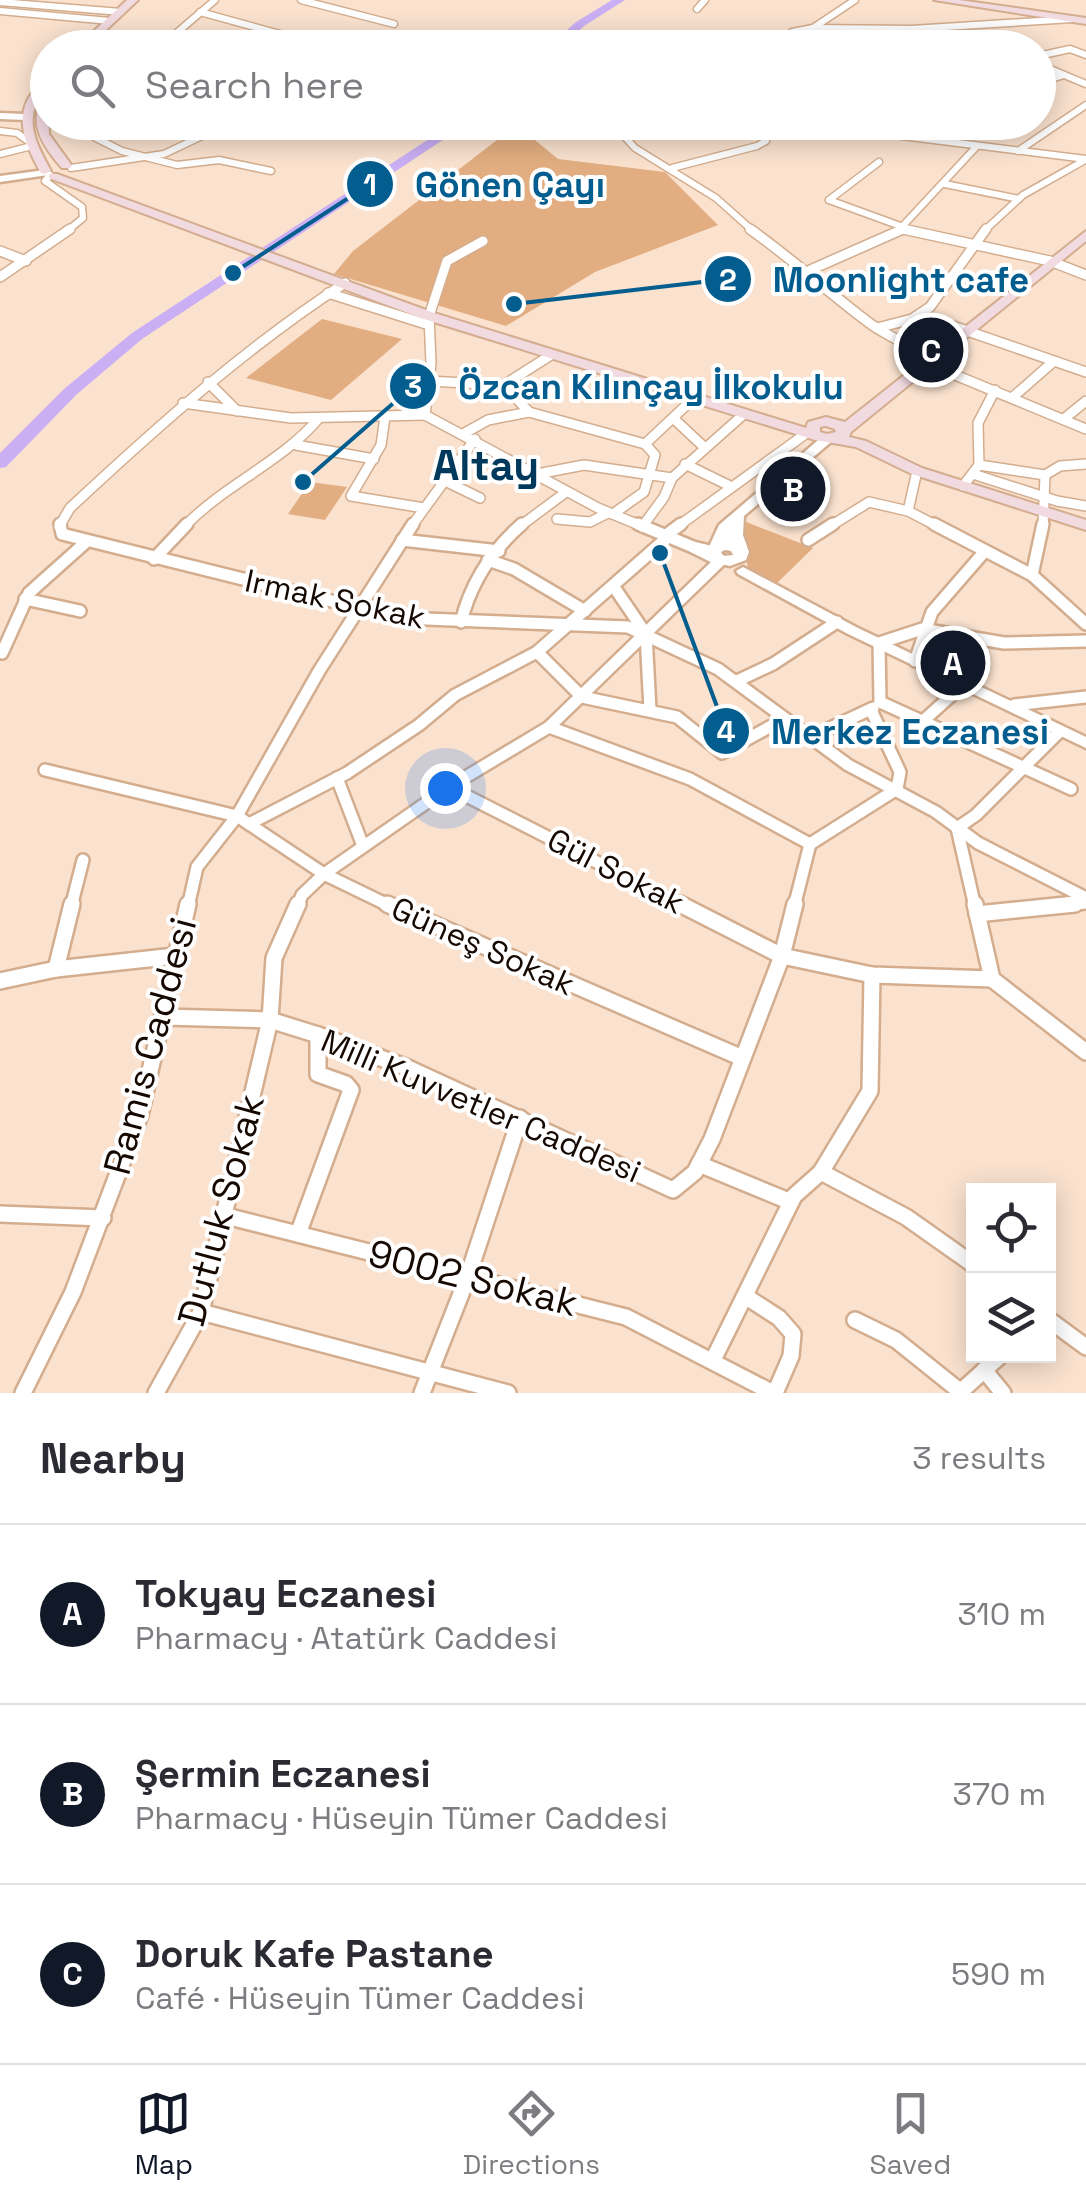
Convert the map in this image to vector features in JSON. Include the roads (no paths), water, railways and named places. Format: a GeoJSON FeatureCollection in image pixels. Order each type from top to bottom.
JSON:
{"type":"FeatureCollection","features":[{"type":"Feature","properties":{"kind":"main road"},"geometry":{"type":"LineString","coordinates":[[100,30],[132,0]]}},
{"type":"Feature","properties":{"kind":"main road"},"geometry":{"type":"LineString","coordinates":[[115,30],[147,0]]}},
{"type":"Feature","properties":{"kind":"main road"},"geometry":{"type":"LineString","coordinates":[[939,0],[1086,20]]}},
{"type":"Feature","properties":{"kind":"main road"},"geometry":{"type":"LineString","coordinates":[[963,0],[1086,20]]}},
{"type":"Feature","properties":{"kind":"main road"},"geometry":{"type":"LineString","coordinates":[[33,140],[32,145],[48,174],[98,196],[339,280],[429,320],[744,414],[827,432],[917,471],[972,475],[1086,526]]}},
{"type":"Feature","properties":{"kind":"main road"},"geometry":{"type":"LineString","coordinates":[[46,140],[98,196]]}},
{"type":"Feature","properties":{"kind":"main road"},"geometry":{"type":"LineString","coordinates":[[48,174],[70,168]]}},
{"type":"Feature","properties":{"kind":"main road"},"geometry":{"type":"LineString","coordinates":[[827,432],[864,413],[1086,235]]}},
{"type":"Feature","properties":{"kind":"street"},"geometry":{"type":"LineString","coordinates":[[70,8],[79,0]]}},
{"type":"Feature","properties":{"kind":"street"},"geometry":{"type":"LineString","coordinates":[[180,30],[215,0]]}},
{"type":"Feature","properties":{"kind":"street"},"geometry":{"type":"LineString","coordinates":[[302,0],[394,24]]}},
{"type":"Feature","properties":{"kind":"street"},"geometry":{"type":"LineString","coordinates":[[697,10],[705,0]]}},
{"type":"Feature","properties":{"kind":"street"},"geometry":{"type":"LineString","coordinates":[[813,28],[855,0]]}},
{"type":"Feature","properties":{"kind":"street"},"geometry":{"type":"LineString","coordinates":[[0,2],[121,12]]}},
{"type":"Feature","properties":{"kind":"street"},"geometry":{"type":"LineString","coordinates":[[0,12],[110,21]]}},
{"type":"Feature","properties":{"kind":"street"},"geometry":{"type":"LineString","coordinates":[[200,12],[269,30]]}},
{"type":"Feature","properties":{"kind":"street"},"geometry":{"type":"LineString","coordinates":[[796,30],[912,29],[1072,19]]}},
{"type":"Feature","properties":{"kind":"street"},"geometry":{"type":"LineString","coordinates":[[1056,52],[1070,48],[1086,55]]}},
{"type":"Feature","properties":{"kind":"street"},"geometry":{"type":"LineString","coordinates":[[1056,71],[1086,84]]}},
{"type":"Feature","properties":{"kind":"street"},"geometry":{"type":"LineString","coordinates":[[1056,77],[1064,74]]}},
{"type":"Feature","properties":{"kind":"street"},"geometry":{"type":"LineString","coordinates":[[1056,125],[1086,106]]}},
{"type":"Feature","properties":{"kind":"street"},"geometry":{"type":"LineString","coordinates":[[0,116],[30,118]]}},
{"type":"Feature","properties":{"kind":"street"},"geometry":{"type":"LineString","coordinates":[[0,131],[16,133],[32,145]]}},
{"type":"Feature","properties":{"kind":"street"},"geometry":{"type":"LineString","coordinates":[[102,140],[177,166],[219,160],[271,172]]}},
{"type":"Feature","properties":{"kind":"street"},"geometry":{"type":"LineString","coordinates":[[70,168],[148,158],[194,140]]}},
{"type":"Feature","properties":{"kind":"street"},"geometry":{"type":"LineString","coordinates":[[627,140],[672,168],[877,328],[918,353],[926,363],[1086,429]]}},
{"type":"Feature","properties":{"kind":"street"},"geometry":{"type":"LineString","coordinates":[[672,168],[757,146],[766,140]]}},
{"type":"Feature","properties":{"kind":"street"},"geometry":{"type":"LineString","coordinates":[[938,140],[1086,159]]}},
{"type":"Feature","properties":{"kind":"street"},"geometry":{"type":"LineString","coordinates":[[1018,150],[1033,140]]}},
{"type":"Feature","properties":{"kind":"street"},"geometry":{"type":"LineString","coordinates":[[0,154],[32,145]]}},
{"type":"Feature","properties":{"kind":"street"},"geometry":{"type":"LineString","coordinates":[[808,271],[903,229],[977,146]]}},
{"type":"Feature","properties":{"kind":"street"},"geometry":{"type":"LineString","coordinates":[[921,315],[964,262],[972,246],[1019,200],[1065,167],[1086,159]]}},
{"type":"Feature","properties":{"kind":"street"},"geometry":{"type":"LineString","coordinates":[[880,162],[829,200],[903,229],[1050,261],[1086,274]]}},
{"type":"Feature","properties":{"kind":"street"},"geometry":{"type":"LineString","coordinates":[[0,179],[48,174]]}},
{"type":"Feature","properties":{"kind":"street"},"geometry":{"type":"LineString","coordinates":[[2,275],[82,218],[82,206],[45,180],[48,174]]}},
{"type":"Feature","properties":{"kind":"street"},"geometry":{"type":"LineString","coordinates":[[946,184],[1019,200]]}},
{"type":"Feature","properties":{"kind":"street"},"geometry":{"type":"LineString","coordinates":[[425,415],[429,320],[447,261],[484,242]]}},
{"type":"Feature","properties":{"kind":"street"},"geometry":{"type":"LineString","coordinates":[[0,251],[26,261]]}},
{"type":"Feature","properties":{"kind":"street"},"geometry":{"type":"LineString","coordinates":[[2,653],[25,599],[85,543],[62,534],[62,517],[183,403],[278,325],[328,293],[339,280]]}},
{"type":"Feature","properties":{"kind":"street"},"geometry":{"type":"LineString","coordinates":[[328,293],[429,320]]}},
{"type":"Feature","properties":{"kind":"street"},"geometry":{"type":"LineString","coordinates":[[877,328],[921,315],[1086,372]]}},
{"type":"Feature","properties":{"kind":"street"},"geometry":{"type":"LineString","coordinates":[[428,381],[504,385],[551,355]]}},
{"type":"Feature","properties":{"kind":"street"},"geometry":{"type":"LineString","coordinates":[[1013,397],[1054,361]]}},
{"type":"Feature","properties":{"kind":"street"},"geometry":{"type":"LineString","coordinates":[[208,382],[237,411]]}},
{"type":"Feature","properties":{"kind":"street"},"geometry":{"type":"LineString","coordinates":[[504,385],[529,412]]}},
{"type":"Feature","properties":{"kind":"street"},"geometry":{"type":"LineString","coordinates":[[994,390],[978,423],[972,475],[1045,475],[1060,466],[1086,464]]}},
{"type":"Feature","properties":{"kind":"street"},"geometry":{"type":"LineString","coordinates":[[645,444],[694,398]]}},
{"type":"Feature","properties":{"kind":"street"},"geometry":{"type":"LineString","coordinates":[[1065,418],[1086,400]]}},
{"type":"Feature","properties":{"kind":"street"},"geometry":{"type":"LineString","coordinates":[[183,403],[320,418],[425,415],[566,492],[642,527],[727,558],[837,622],[1086,743]]}},
{"type":"Feature","properties":{"kind":"street"},"geometry":{"type":"LineString","coordinates":[[463,434],[488,420],[529,412],[645,444],[654,456],[644,492],[611,514],[590,522],[557,519]]}},
{"type":"Feature","properties":{"kind":"street"},"geometry":{"type":"LineString","coordinates":[[642,527],[664,497],[672,478],[744,414]]}},
{"type":"Feature","properties":{"kind":"street"},"geometry":{"type":"LineString","coordinates":[[385,417],[381,446],[351,496],[424,508]]}},
{"type":"Feature","properties":{"kind":"street"},"geometry":{"type":"LineString","coordinates":[[154,559],[205,505],[296,445],[320,418]]}},
{"type":"Feature","properties":{"kind":"street"},"geometry":{"type":"LineString","coordinates":[[673,418],[704,448]]}},
{"type":"Feature","properties":{"kind":"street"},"geometry":{"type":"LineString","coordinates":[[45,770],[243,820],[338,778],[419,725],[455,696],[537,652],[571,626],[666,536],[730,486],[827,432]]}},
{"type":"Feature","properties":{"kind":"street"},"geometry":{"type":"LineString","coordinates":[[727,558],[724,528],[827,432]]}},
{"type":"Feature","properties":{"kind":"street","name":"Ramis Caddesi"},"geometry":{"type":"LineString","coordinates":[[25,1393],[73,1292],[140,1115],[197,867],[243,820],[360,606],[443,480],[475,440]]}},
{"type":"Feature","properties":{"kind":"street"},"geometry":{"type":"LineString","coordinates":[[296,445],[374,459]]}},
{"type":"Feature","properties":{"kind":"street"},"geometry":{"type":"LineString","coordinates":[[532,475],[554,467],[588,463],[672,478]]}},
{"type":"Feature","properties":{"kind":"street"},"geometry":{"type":"LineString","coordinates":[[686,464],[730,486]]}},
{"type":"Feature","properties":{"kind":"street"},"geometry":{"type":"LineString","coordinates":[[908,511],[917,471]]}},
{"type":"Feature","properties":{"kind":"street"},"geometry":{"type":"LineString","coordinates":[[1032,575],[1045,475]]}},
{"type":"Feature","properties":{"kind":"street"},"geometry":{"type":"LineString","coordinates":[[443,480],[480,498]]}},
{"type":"Feature","properties":{"kind":"street"},"geometry":{"type":"LineString","coordinates":[[461,622],[474,577],[526,517],[566,492]]}},
{"type":"Feature","properties":{"kind":"street"},"geometry":{"type":"LineString","coordinates":[[808,540],[869,502],[908,511],[1032,575],[1086,624]]}},
{"type":"Feature","properties":{"kind":"street"},"geometry":{"type":"LineString","coordinates":[[1044,505],[1086,506]]}},
{"type":"Feature","properties":{"kind":"street"},"geometry":{"type":"LineString","coordinates":[[727,558],[738,516]]}},
{"type":"Feature","properties":{"kind":"street"},"geometry":{"type":"LineString","coordinates":[[402,540],[498,551]]}},
{"type":"Feature","properties":{"kind":"street","name":"Irmak Sokak"},"geometry":{"type":"LineString","coordinates":[[85,543],[400,618],[628,627],[646,634]]}},
{"type":"Feature","properties":{"kind":"street"},"geometry":{"type":"LineString","coordinates":[[915,661],[922,629],[936,600],[986,552]]}},
{"type":"Feature","properties":{"kind":"street","name":"Dutluk Sokak"},"geometry":{"type":"LineString","coordinates":[[156,1393],[201,1312],[270,1020],[274,958],[302,895],[324,874],[449,787],[549,727],[727,558]]}},
{"type":"Feature","properties":{"kind":"street"},"geometry":{"type":"LineString","coordinates":[[488,560],[538,582],[554,597],[585,612]]}},
{"type":"Feature","properties":{"kind":"street"},"geometry":{"type":"LineString","coordinates":[[614,587],[646,634],[737,681],[848,766],[896,789],[978,843],[1086,901]]}},
{"type":"Feature","properties":{"kind":"street"},"geometry":{"type":"LineString","coordinates":[[25,599],[80,611]]}},
{"type":"Feature","properties":{"kind":"street"},"geometry":{"type":"LineString","coordinates":[[737,681],[774,664],[837,622]]}},
{"type":"Feature","properties":{"kind":"street"},"geometry":{"type":"LineString","coordinates":[[880,643],[922,629],[1004,643],[1086,640]]}},
{"type":"Feature","properties":{"kind":"street"},"geometry":{"type":"LineString","coordinates":[[646,634],[650,710]]}},
{"type":"Feature","properties":{"kind":"street"},"geometry":{"type":"LineString","coordinates":[[791,1202],[699,1164],[782,956],[810,844],[896,789],[900,772],[875,706],[880,643]]}},
{"type":"Feature","properties":{"kind":"street"},"geometry":{"type":"LineString","coordinates":[[537,652],[582,697],[676,717],[722,754],[784,719]]}},
{"type":"Feature","properties":{"kind":"street"},"geometry":{"type":"LineString","coordinates":[[923,721],[964,684]]}},
{"type":"Feature","properties":{"kind":"street"},"geometry":{"type":"LineString","coordinates":[[1014,706],[1086,697]]}},
{"type":"Feature","properties":{"kind":"street"},"geometry":{"type":"LineString","coordinates":[[811,737],[875,706],[923,721],[1070,788]]}},
{"type":"Feature","properties":{"kind":"street"},"geometry":{"type":"LineString","coordinates":[[549,727],[690,779],[810,844]]}},
{"type":"Feature","properties":{"kind":"street"},"geometry":{"type":"LineString","coordinates":[[957,828],[976,815],[1060,731]]}},
{"type":"Feature","properties":{"kind":"street"},"geometry":{"type":"LineString","coordinates":[[338,778],[364,846]]}},
{"type":"Feature","properties":{"kind":"street","name":"Gül Sokak"},"geometry":{"type":"LineString","coordinates":[[449,787],[782,956],[872,976],[992,979]]}},
{"type":"Feature","properties":{"kind":"street","name":"Güneş Sokak"},"geometry":{"type":"LineString","coordinates":[[243,820],[324,874],[436,928],[740,1058]]}},
{"type":"Feature","properties":{"kind":"street"},"geometry":{"type":"LineString","coordinates":[[957,828],[992,979],[1086,1052]]}},
{"type":"Feature","properties":{"kind":"street"},"geometry":{"type":"LineString","coordinates":[[56,969],[83,860]]}},
{"type":"Feature","properties":{"kind":"street"},"geometry":{"type":"LineString","coordinates":[[977,914],[1086,901]]}},
{"type":"Feature","properties":{"kind":"street"},"geometry":{"type":"LineString","coordinates":[[0,981],[56,969],[175,956]]}},
{"type":"Feature","properties":{"kind":"street"},"geometry":{"type":"LineString","coordinates":[[713,1360],[791,1202],[821,1172],[870,1091],[872,976]]}},
{"type":"Feature","properties":{"kind":"street","name":"Milli Kuvvetler Caddesi"},"geometry":{"type":"LineString","coordinates":[[164,1017],[270,1020],[318,1035],[408,1068],[673,1190],[699,1164]]}},
{"type":"Feature","properties":{"kind":"street"},"geometry":{"type":"LineString","coordinates":[[298,1234],[350,1090],[346,1084],[318,1074],[318,1035]]}},
{"type":"Feature","properties":{"kind":"street"},"geometry":{"type":"LineString","coordinates":[[422,1393],[468,1276],[520,1118]]}},
{"type":"Feature","properties":{"kind":"street"},"geometry":{"type":"LineString","coordinates":[[821,1172],[906,1217],[966,1259]]}},
{"type":"Feature","properties":{"kind":"street"},"geometry":{"type":"LineString","coordinates":[[0,1214],[102,1218]]}},
{"type":"Feature","properties":{"kind":"street","name":"9002 Sokak"},"geometry":{"type":"LineString","coordinates":[[226,1216],[626,1318],[774,1393]]}},
{"type":"Feature","properties":{"kind":"street"},"geometry":{"type":"LineString","coordinates":[[745,1296],[785,1321],[797,1336],[797,1345],[774,1393]]}},
{"type":"Feature","properties":{"kind":"street"},"geometry":{"type":"LineString","coordinates":[[201,1312],[508,1393]]}},
{"type":"Feature","properties":{"kind":"street"},"geometry":{"type":"LineString","coordinates":[[854,1320],[896,1340],[960,1392],[992,1363]]}},
{"type":"Feature","properties":{"kind":"street"},"geometry":{"type":"LineString","coordinates":[[1056,1325],[1086,1347]]}},
{"type":"Feature","properties":{"kind":"street"},"geometry":{"type":"LineString","coordinates":[[984,1370],[1003,1393]]}},
{"type":"Feature","properties":{"kind":"waterway"},"geometry":{"type":"LineString","coordinates":[[573,30],[620,0]]}},
{"type":"Feature","properties":{"kind":"waterway"},"geometry":{"type":"LineString","coordinates":[[0,463],[70,392],[137,336],[436,140]]}},
{"type":"Feature","properties":{"kind":"place","name":"Gönen Çayı"},"geometry":{"type":"Point","coordinates":[233,273]}},
{"type":"Feature","properties":{"kind":"place","name":"Moonlight cafe"},"geometry":{"type":"Point","coordinates":[514,304]}},
{"type":"Feature","properties":{"kind":"place","name":"Doruk Kafe Pastane"},"geometry":{"type":"Point","coordinates":[931,350]}},
{"type":"Feature","properties":{"kind":"place","name":"Özcan Kılınçay İlkokulu"},"geometry":{"type":"Point","coordinates":[303,482]}},
{"type":"Feature","properties":{"kind":"place","name":"Şermin Eczanesi"},"geometry":{"type":"Point","coordinates":[793,489]}},
{"type":"Feature","properties":{"kind":"place","name":"Merkez Eczanesi"},"geometry":{"type":"Point","coordinates":[660,553]}},
{"type":"Feature","properties":{"kind":"place","name":"Tokyay Eczanesi"},"geometry":{"type":"Point","coordinates":[953,663]}},
{"type":"Feature","properties":{"kind":"district","name":"Altay"},"geometry":{"type":"Point","coordinates":[486,465]}}]}
